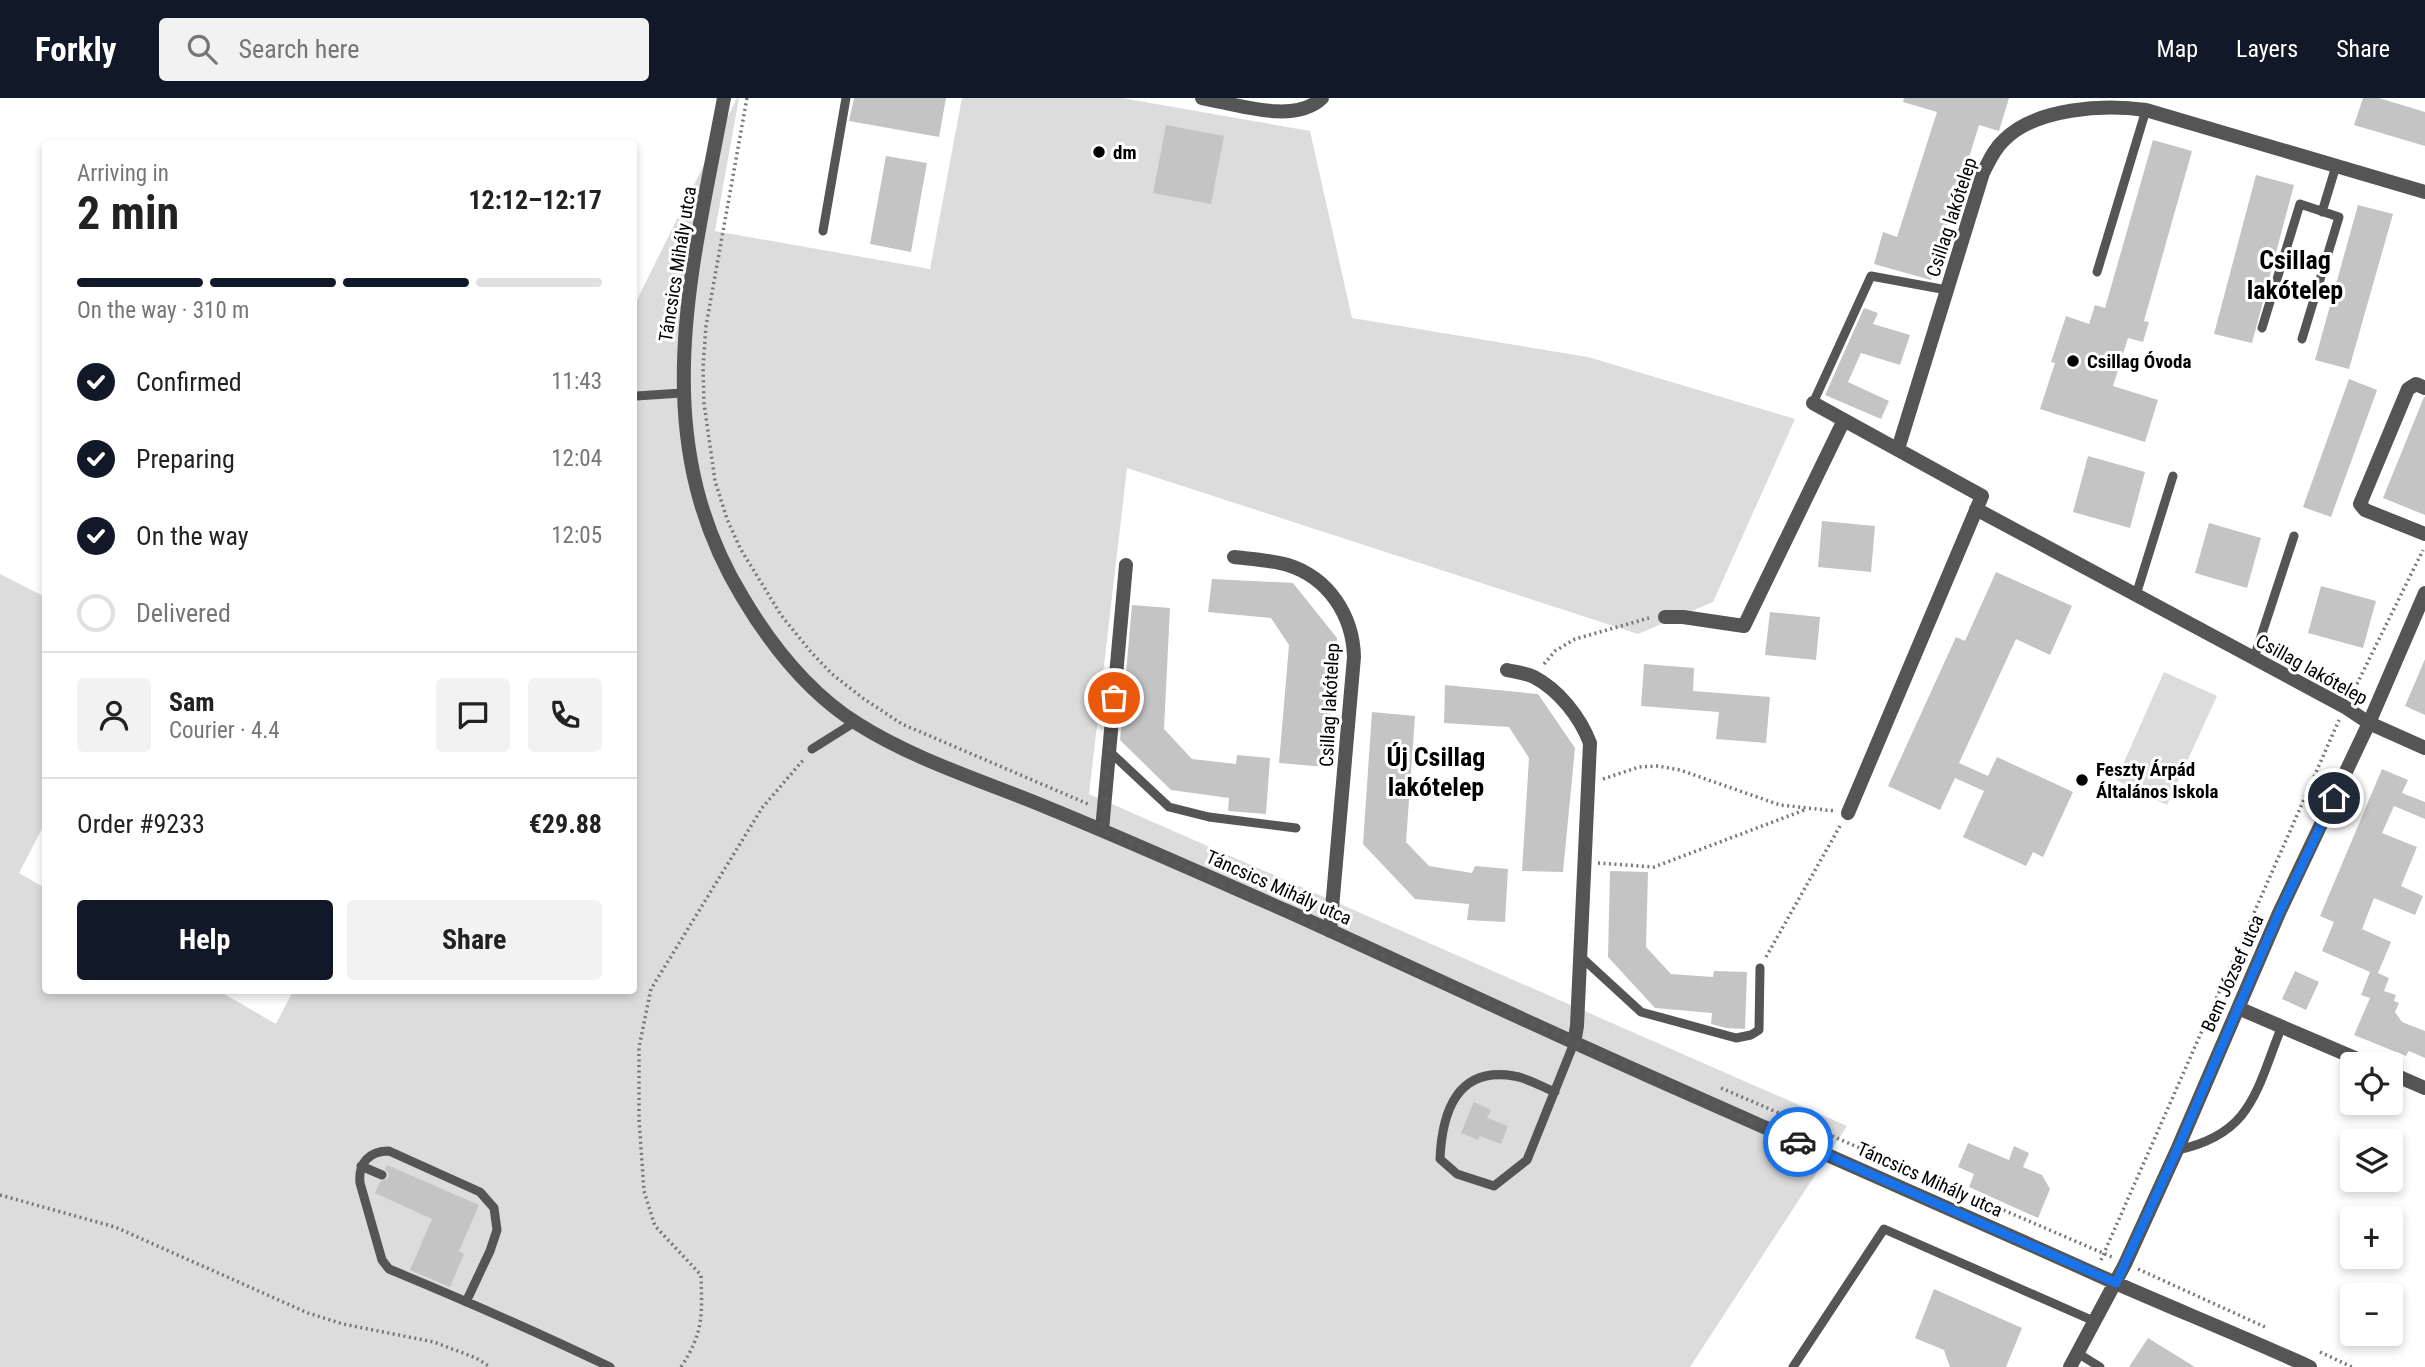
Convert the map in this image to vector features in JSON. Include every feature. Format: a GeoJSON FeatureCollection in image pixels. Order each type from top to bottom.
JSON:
{"type":"FeatureCollection","features":[{"type":"Feature","properties":{"kind":"street","name":"Táncsics Mihály utca"},"geometry":{"type":"LineString","coordinates":[[724,98],[690,280],[685,328],[682,393],[688,445],[698,497],[726,568],[742,597],[781,653],[829,702],[855,722],[897,746],[1102,830],[1574,1043],[2310,1367]]}},
{"type":"Feature","properties":{"kind":"street"},"geometry":{"type":"LineString","coordinates":[[1202,98],[1282,112],[1303,110],[1315,105],[1322,98]]}},
{"type":"Feature","properties":{"kind":"street","name":"Csillag lakótelep"},"geometry":{"type":"LineString","coordinates":[[1898,449],[1983,173],[1997,148],[2006,138],[2025,126],[2069,111],[2114,107],[2146,110],[2425,192]]}},
{"type":"Feature","properties":{"kind":"street"},"geometry":{"type":"LineString","coordinates":[[2425,388],[2416,384],[2408,389],[2360,504],[2365,510],[2425,534]]}},
{"type":"Feature","properties":{"kind":"street"},"geometry":{"type":"LineString","coordinates":[[1813,403],[1982,496],[1848,813]]}},
{"type":"Feature","properties":{"kind":"street"},"geometry":{"type":"LineString","coordinates":[[1665,617],[1744,626],[1844,420]]}},
{"type":"Feature","properties":{"kind":"street","name":"Csillag lakótelep"},"geometry":{"type":"LineString","coordinates":[[1976,509],[2345,707],[2369,723],[2425,748]]}},
{"type":"Feature","properties":{"kind":"street","name":"Csillag lakótelep"},"geometry":{"type":"LineString","coordinates":[[1234,557],[1276,562],[1308,574],[1336,600],[1345,614],[1353,639],[1354,657],[1330,931]]}},
{"type":"Feature","properties":{"kind":"street"},"geometry":{"type":"LineString","coordinates":[[1102,830],[1126,565]]}},
{"type":"Feature","properties":{"kind":"street","name":"Bem József utca"},"geometry":{"type":"LineString","coordinates":[[2070,1367],[2125,1264],[2279,913],[2369,723],[2425,593]]}},
{"type":"Feature","properties":{"kind":"street"},"geometry":{"type":"LineString","coordinates":[[1507,670],[1533,676],[1564,701],[1584,727],[1590,743],[1574,1043]]}},
{"type":"Feature","properties":{"kind":"street"},"geometry":{"type":"LineString","coordinates":[[2238,1008],[2342,1052]]}},
{"type":"Feature","properties":{"kind":"street"},"geometry":{"type":"LineString","coordinates":[[2403,1079],[2425,1088]]}},
{"type":"Feature","properties":{"kind":"lane"},"geometry":{"type":"LineString","coordinates":[[823,231],[846,98]]}},
{"type":"Feature","properties":{"kind":"lane"},"geometry":{"type":"LineString","coordinates":[[2097,272],[2146,110]]}},
{"type":"Feature","properties":{"kind":"lane"},"geometry":{"type":"LineString","coordinates":[[2322,212],[2336,166]]}},
{"type":"Feature","properties":{"kind":"lane"},"geometry":{"type":"LineString","coordinates":[[2262,328],[2300,204],[2339,217],[2302,339]]}},
{"type":"Feature","properties":{"kind":"lane"},"geometry":{"type":"LineString","coordinates":[[1813,403],[1871,276],[1947,290]]}},
{"type":"Feature","properties":{"kind":"lane"},"geometry":{"type":"LineString","coordinates":[[637,396],[682,393]]}},
{"type":"Feature","properties":{"kind":"lane"},"geometry":{"type":"LineString","coordinates":[[2136,595],[2173,475]]}},
{"type":"Feature","properties":{"kind":"lane"},"geometry":{"type":"LineString","coordinates":[[2254,658],[2294,536]]}},
{"type":"Feature","properties":{"kind":"lane"},"geometry":{"type":"LineString","coordinates":[[812,749],[855,722]]}},
{"type":"Feature","properties":{"kind":"lane"},"geometry":{"type":"LineString","coordinates":[[1109,751],[1169,807],[1209,817],[1296,828]]}},
{"type":"Feature","properties":{"kind":"lane"},"geometry":{"type":"LineString","coordinates":[[1580,956],[1641,1012],[1736,1038],[1759,1030],[1760,968]]}},
{"type":"Feature","properties":{"kind":"lane"},"geometry":{"type":"LineString","coordinates":[[2177,1150],[2214,1140],[2238,1121],[2252,1102],[2282,1026]]}},
{"type":"Feature","properties":{"kind":"lane"},"geometry":{"type":"LineString","coordinates":[[1555,1092],[1516,1076],[1491,1075],[1473,1079],[1465,1085],[1449,1107],[1441,1134],[1440,1158],[1457,1174],[1494,1186],[1527,1160],[1555,1092],[1574,1043]]}},
{"type":"Feature","properties":{"kind":"lane"},"geometry":{"type":"LineString","coordinates":[[467,1301],[497,1230],[494,1209],[480,1192],[389,1151],[381,1151],[364,1160],[360,1183],[382,1260],[389,1269],[467,1301],[610,1367]]}},
{"type":"Feature","properties":{"kind":"lane"},"geometry":{"type":"LineString","coordinates":[[361,1166],[383,1175]]}},
{"type":"Feature","properties":{"kind":"lane"},"geometry":{"type":"LineString","coordinates":[[1793,1367],[1884,1229],[2096,1322]]}},
{"type":"Feature","properties":{"kind":"lane"},"geometry":{"type":"LineString","coordinates":[[2079,1354],[2100,1367]]}},
{"type":"Feature","properties":{"kind":"path"},"geometry":{"type":"LineString","coordinates":[[747,98],[706,326],[703,366],[704,403],[715,481],[740,548],[767,594],[804,643],[832,674],[864,699],[902,724],[1104,811]]}},
{"type":"Feature","properties":{"kind":"path"},"geometry":{"type":"LineString","coordinates":[[2095,1273],[2345,707],[2425,545]]}},
{"type":"Feature","properties":{"kind":"path"},"geometry":{"type":"LineString","coordinates":[[1533,676],[1555,651],[1575,639],[1643,618],[1665,617]]}},
{"type":"Feature","properties":{"kind":"path"},"geometry":{"type":"LineString","coordinates":[[681,1367],[693,1348],[702,1322],[701,1275],[655,1226],[644,1191],[639,1119],[639,1047],[652,989],[762,808],[812,749]]}},
{"type":"Feature","properties":{"kind":"path"},"geometry":{"type":"LineString","coordinates":[[1588,785],[1620,772],[1658,766],[1680,770],[1780,805],[1848,813],[1760,968]]}},
{"type":"Feature","properties":{"kind":"path"},"geometry":{"type":"LineString","coordinates":[[1584,862],[1654,867],[1809,808]]}},
{"type":"Feature","properties":{"kind":"path"},"geometry":{"type":"LineString","coordinates":[[1718,1087],[2104,1253],[2277,1333]]}},
{"type":"Feature","properties":{"kind":"path"},"geometry":{"type":"LineString","coordinates":[[0,1195],[115,1227],[308,1313],[343,1324],[434,1342],[476,1358],[490,1367]]}},
{"type":"Feature","properties":{"kind":"path"},"geometry":{"type":"LineString","coordinates":[[2314,1350],[2352,1367]]}},
{"type":"Feature","properties":{"kind":"shaded area"},"geometry":{"type":"Polygon","coordinates":[[[737,98],[715,231],[930,269],[962,98],[1122,98],[1310,131],[1352,318],[1588,357],[1795,419],[1713,602],[1638,634],[1127,468],[1089,794],[1847,1126],[1690,1367],[0,1367],[0,574],[42,595],[42,829],[19,873],[42,886],[42,994],[224,994],[276,1024],[291,994],[637,994],[637,300],[737,98]]]}},
{"type":"Feature","properties":{"kind":"shaded area"},"geometry":{"type":"Polygon","coordinates":[[[2164,672],[2217,696],[2167,805],[2116,780],[2164,672]]]}},
{"type":"Feature","properties":{"kind":"building"},"geometry":{"type":"Polygon","coordinates":[[[854,98],[946,98],[939,137],[849,121],[854,98]]]}},
{"type":"Feature","properties":{"kind":"building"},"geometry":{"type":"Polygon","coordinates":[[[1904,98],[2009,98],[1999,131],[1979,125],[1931,280],[1874,264],[1883,232],[1897,237],[1937,112],[1903,102],[1904,98]]]}},
{"type":"Feature","properties":{"kind":"building"},"geometry":{"type":"Polygon","coordinates":[[[2363,98],[2379,98],[2425,112],[2425,146],[2354,125],[2363,98]]]}},
{"type":"Feature","properties":{"kind":"building"},"geometry":{"type":"Polygon","coordinates":[[[1166,125],[1224,136],[1211,204],[1153,193],[1166,125]]]}},
{"type":"Feature","properties":{"kind":"building"},"geometry":{"type":"Polygon","coordinates":[[[2153,140],[2192,151],[2144,321],[2149,322],[2143,342],[2128,338],[2113,386],[2158,400],[2145,442],[2040,409],[2066,316],[2089,324],[2095,305],[2105,308],[2153,140]]]}},
{"type":"Feature","properties":{"kind":"building"},"geometry":{"type":"Polygon","coordinates":[[[886,156],[927,163],[911,252],[870,244],[886,156]]]}},
{"type":"Feature","properties":{"kind":"building"},"geometry":{"type":"Polygon","coordinates":[[[2256,175],[2294,185],[2252,343],[2214,334],[2256,175]]]}},
{"type":"Feature","properties":{"kind":"building"},"geometry":{"type":"Polygon","coordinates":[[[2358,205],[2393,214],[2349,369],[2315,360],[2358,205]]]}},
{"type":"Feature","properties":{"kind":"building"},"geometry":{"type":"Polygon","coordinates":[[[1864,308],[1878,313],[1873,324],[1910,335],[1900,365],[1861,353],[1848,382],[1889,401],[1881,419],[1825,395],[1864,308]]]}},
{"type":"Feature","properties":{"kind":"building"},"geometry":{"type":"Polygon","coordinates":[[[2349,379],[2377,390],[2331,517],[2303,507],[2349,379]]]}},
{"type":"Feature","properties":{"kind":"building"},"geometry":{"type":"Polygon","coordinates":[[[2425,397],[2425,515],[2383,498],[2425,397]]]}},
{"type":"Feature","properties":{"kind":"building"},"geometry":{"type":"Polygon","coordinates":[[[2088,456],[2145,472],[2130,528],[2073,512],[2088,456]]]}},
{"type":"Feature","properties":{"kind":"building"},"geometry":{"type":"Polygon","coordinates":[[[1822,521],[1875,526],[1871,572],[1818,567],[1822,521]]]}},
{"type":"Feature","properties":{"kind":"building"},"geometry":{"type":"Polygon","coordinates":[[[2209,523],[2261,538],[2247,588],[2195,573],[2209,523]]]}},
{"type":"Feature","properties":{"kind":"building"},"geometry":{"type":"Polygon","coordinates":[[[1996,572],[2072,606],[2050,655],[2016,639],[1959,763],[1988,776],[1997,757],[2073,792],[2043,857],[2033,852],[2026,866],[1963,837],[1984,791],[1955,778],[1940,810],[1888,786],[1956,637],[1965,641],[1996,572]]]}},
{"type":"Feature","properties":{"kind":"building"},"geometry":{"type":"Polygon","coordinates":[[[1212,579],[1293,583],[1337,638],[1326,767],[1279,763],[1289,645],[1271,618],[1208,612],[1212,579]]]}},
{"type":"Feature","properties":{"kind":"building"},"geometry":{"type":"Polygon","coordinates":[[[2321,586],[2376,601],[2363,648],[2308,633],[2321,586]]]}},
{"type":"Feature","properties":{"kind":"building"},"geometry":{"type":"Polygon","coordinates":[[[1132,605],[1170,608],[1164,729],[1192,759],[1236,764],[1237,755],[1270,758],[1266,814],[1228,811],[1229,798],[1171,790],[1120,740],[1132,605]]]}},
{"type":"Feature","properties":{"kind":"building"},"geometry":{"type":"Polygon","coordinates":[[[1770,612],[1820,617],[1816,660],[1765,655],[1770,612]]]}},
{"type":"Feature","properties":{"kind":"building"},"geometry":{"type":"Polygon","coordinates":[[[2425,659],[2425,715],[2405,706],[2425,659]]]}},
{"type":"Feature","properties":{"kind":"building"},"geometry":{"type":"Polygon","coordinates":[[[1644,664],[1694,668],[1693,691],[1770,697],[1766,743],[1716,739],[1719,712],[1641,706],[1644,664]]]}},
{"type":"Feature","properties":{"kind":"building"},"geometry":{"type":"Polygon","coordinates":[[[1445,685],[1538,694],[1575,748],[1563,872],[1522,871],[1529,758],[1509,727],[1444,723],[1445,685]]]}},
{"type":"Feature","properties":{"kind":"building"},"geometry":{"type":"Polygon","coordinates":[[[1372,712],[1415,716],[1406,842],[1429,866],[1472,873],[1475,866],[1508,869],[1505,922],[1467,920],[1469,904],[1415,899],[1363,844],[1372,712]]]}},
{"type":"Feature","properties":{"kind":"building"},"geometry":{"type":"Polygon","coordinates":[[[2382,769],[2408,780],[2402,793],[2425,802],[2425,819],[2394,806],[2382,833],[2417,847],[2401,886],[2423,896],[2415,915],[2374,898],[2362,929],[2391,942],[2378,973],[2389,978],[2384,991],[2396,995],[2394,1001],[2399,1003],[2395,1012],[2402,1022],[2425,1031],[2425,1058],[2409,1051],[2406,1056],[2403,1052],[2396,1052],[2354,1035],[2370,998],[2361,995],[2370,972],[2322,951],[2334,922],[2320,916],[2382,769]]]}},
{"type":"Feature","properties":{"kind":"building"},"geometry":{"type":"Polygon","coordinates":[[[1610,871],[1648,872],[1646,947],[1671,974],[1713,977],[1714,971],[1747,972],[1745,1029],[1711,1024],[1712,1013],[1655,1008],[1608,957],[1610,871]]]}},
{"type":"Feature","properties":{"kind":"building"},"geometry":{"type":"Polygon","coordinates":[[[2295,971],[2319,982],[2306,1010],[2282,999],[2295,971]]]}},
{"type":"Feature","properties":{"kind":"building"},"geometry":{"type":"Polygon","coordinates":[[[1474,1102],[1491,1110],[1487,1118],[1508,1126],[1501,1144],[1480,1136],[1478,1140],[1461,1133],[1474,1102]]]}},
{"type":"Feature","properties":{"kind":"building"},"geometry":{"type":"Polygon","coordinates":[[[1968,1143],[2009,1160],[2014,1146],[2029,1153],[2023,1167],[2042,1175],[2050,1189],[2038,1218],[1969,1187],[1974,1174],[1958,1167],[1968,1143]]]}},
{"type":"Feature","properties":{"kind":"building"},"geometry":{"type":"Polygon","coordinates":[[[387,1165],[479,1205],[459,1251],[464,1254],[450,1287],[410,1270],[432,1219],[375,1193],[380,1182],[388,1178],[389,1174],[385,1169],[387,1165]]]}},
{"type":"Feature","properties":{"kind":"building"},"geometry":{"type":"Polygon","coordinates":[[[1934,1289],[2022,1328],[2006,1367],[1950,1367],[1944,1350],[1915,1338],[1934,1289]]]}},
{"type":"Feature","properties":{"kind":"building"},"geometry":{"type":"Polygon","coordinates":[[[2148,1338],[2195,1367],[2129,1367],[2148,1338]]]}},
{"type":"Feature","properties":{"kind":"way so far"},"geometry":{"type":"LineString","coordinates":[[1114,698],[1102,830],[1798,1142]]}},
{"type":"Feature","properties":{"kind":"place","name":"dm"},"geometry":{"type":"Point","coordinates":[1099,152]}},
{"type":"Feature","properties":{"kind":"place","name":"Csillag Óvoda"},"geometry":{"type":"Point","coordinates":[2073,361]}},
{"type":"Feature","properties":{"kind":"place","name":"Feszty Árpád Általános Iskola"},"geometry":{"type":"Point","coordinates":[2082,780]}},
{"type":"Feature","properties":{"kind":"district","name":"Csillag lakótelep"},"geometry":{"type":"Point","coordinates":[2295,275]}},
{"type":"Feature","properties":{"kind":"district","name":"Új Csillag lakótelep"},"geometry":{"type":"Point","coordinates":[1436,772]}},
{"type":"Feature","properties":{"kind":"route"},"geometry":{"type":"LineString","coordinates":[[1798,1142],[2116,1283],[2177,1150],[2279,913],[2334,798]]}}]}
